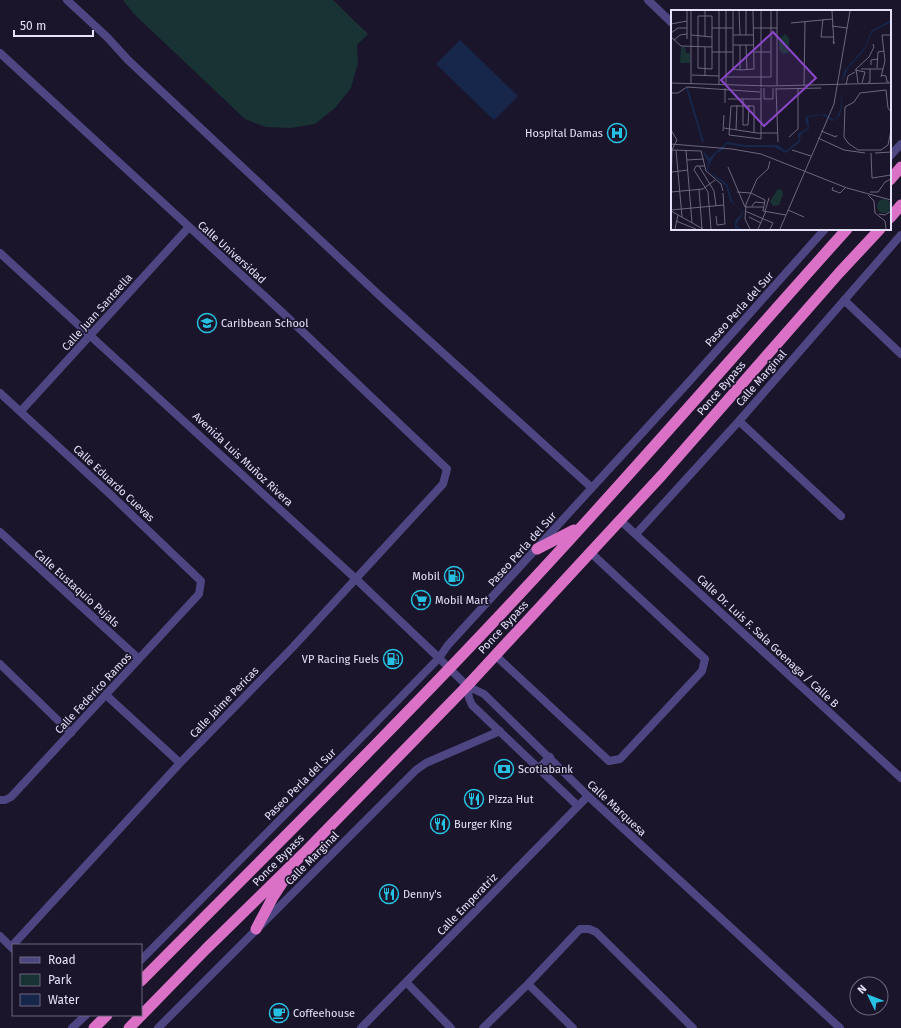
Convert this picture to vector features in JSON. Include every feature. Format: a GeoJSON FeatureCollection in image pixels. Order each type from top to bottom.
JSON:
{"type":"FeatureCollection","features":[{"type":"Feature","properties":{"kind":"highway"},"geometry":{"type":"LineString","coordinates":[[891,179],[901,168]]}},
{"type":"Feature","properties":{"kind":"highway"},"geometry":{"type":"LineString","coordinates":[[891,217],[901,205]]}},
{"type":"Feature","properties":{"kind":"highway","name":"Ponce Bypass"},"geometry":{"type":"LineString","coordinates":[[142,980],[449,668],[581,526],[846,230]]}},
{"type":"Feature","properties":{"kind":"highway","name":"Ponce Bypass"},"geometry":{"type":"LineString","coordinates":[[142,1015],[206,949],[304,853],[467,686],[495,654],[621,521],[839,273],[879,230]]}},
{"type":"Feature","properties":{"kind":"highway"},"geometry":{"type":"LineString","coordinates":[[537,549],[581,526]]}},
{"type":"Feature","properties":{"kind":"highway"},"geometry":{"type":"LineString","coordinates":[[256,928],[272,897],[304,853]]}},
{"type":"Feature","properties":{"kind":"highway"},"geometry":{"type":"LineString","coordinates":[[96,1027],[106,1016]]}},
{"type":"Feature","properties":{"kind":"highway","name":"Ponce Bypass"},"geometry":{"type":"LineString","coordinates":[[129,1028],[141,1016]]}},
{"type":"Feature","properties":{"kind":"street"},"geometry":{"type":"LineString","coordinates":[[67,0],[107,37],[128,60],[358,276],[592,488]]}},
{"type":"Feature","properties":{"kind":"street"},"geometry":{"type":"LineString","coordinates":[[648,0],[671,22]]}},
{"type":"Feature","properties":{"kind":"street","name":"Calle Universidad"},"geometry":{"type":"LineString","coordinates":[[0,53],[283,313],[447,469]]}},
{"type":"Feature","properties":{"kind":"street"},"geometry":{"type":"LineString","coordinates":[[891,155],[901,144]]}},
{"type":"Feature","properties":{"kind":"street","name":"Calle Juan Santaella"},"geometry":{"type":"LineString","coordinates":[[20,411],[189,227]]}},
{"type":"Feature","properties":{"kind":"street","name":"Paseo Perla del Sur"},"geometry":{"type":"LineString","coordinates":[[142,959],[439,658],[448,645],[537,549],[824,230]]}},
{"type":"Feature","properties":{"kind":"street","name":"Calle Marginal"},"geometry":{"type":"LineString","coordinates":[[636,534],[739,420],[901,234]]}},
{"type":"Feature","properties":{"kind":"street","name":"Avenida Luis Muñoz Rivera"},"geometry":{"type":"LineString","coordinates":[[0,253],[356,579],[467,686]]}},
{"type":"Feature","properties":{"kind":"street"},"geometry":{"type":"LineString","coordinates":[[844,300],[901,354]]}},
{"type":"Feature","properties":{"kind":"street","name":"Calle Eduardo Cuevas"},"geometry":{"type":"LineString","coordinates":[[0,393],[201,580],[199,594]]}},
{"type":"Feature","properties":{"kind":"street"},"geometry":{"type":"LineString","coordinates":[[739,420],[841,516]]}},
{"type":"Feature","properties":{"kind":"street","name":"Calle Jaime Pericas"},"geometry":{"type":"LineString","coordinates":[[16,944],[180,763],[294,647],[443,484],[447,469]]}},
{"type":"Feature","properties":{"kind":"street","name":"Calle Dr. Luis F. Sala Goenaga / Calle B"},"geometry":{"type":"LineString","coordinates":[[621,521],[901,778]]}},
{"type":"Feature","properties":{"kind":"street","name":"Calle Eustaquio Pujals"},"geometry":{"type":"LineString","coordinates":[[0,532],[139,659]]}},
{"type":"Feature","properties":{"kind":"street"},"geometry":{"type":"LineString","coordinates":[[495,654],[609,761],[620,758],[702,671],[705,659],[591,553]]}},
{"type":"Feature","properties":{"kind":"street","name":"Calle Federico Ramos"},"geometry":{"type":"LineString","coordinates":[[0,800],[5,800],[11,797],[199,594]]}},
{"type":"Feature","properties":{"kind":"street"},"geometry":{"type":"LineString","coordinates":[[0,664],[71,733]]}},
{"type":"Feature","properties":{"kind":"street"},"geometry":{"type":"LineString","coordinates":[[467,686],[472,705],[578,806]]}},
{"type":"Feature","properties":{"kind":"street","name":"Calle Marquesa"},"geometry":{"type":"LineString","coordinates":[[467,686],[484,694],[588,796],[840,1028]]}},
{"type":"Feature","properties":{"kind":"street"},"geometry":{"type":"LineString","coordinates":[[106,695],[180,763]]}},
{"type":"Feature","properties":{"kind":"street","name":"Calle Marginal"},"geometry":{"type":"LineString","coordinates":[[158,1028],[256,928],[416,770],[426,763],[500,731]]}},
{"type":"Feature","properties":{"kind":"street"},"geometry":{"type":"LineString","coordinates":[[538,769],[550,758]]}},
{"type":"Feature","properties":{"kind":"street","name":"Calle Emperatriz"},"geometry":{"type":"LineString","coordinates":[[361,1028],[588,796]]}},
{"type":"Feature","properties":{"kind":"street"},"geometry":{"type":"LineString","coordinates":[[483,1028],[528,984],[580,929],[589,929],[596,932],[693,1028]]}},
{"type":"Feature","properties":{"kind":"street"},"geometry":{"type":"LineString","coordinates":[[0,936],[12,948]]}},
{"type":"Feature","properties":{"kind":"street"},"geometry":{"type":"LineString","coordinates":[[406,982],[451,1028]]}},
{"type":"Feature","properties":{"kind":"street"},"geometry":{"type":"LineString","coordinates":[[528,984],[573,1028]]}},
{"type":"Feature","properties":{"kind":"street"},"geometry":{"type":"LineString","coordinates":[[72,1028],[85,1016]]}},
{"type":"Feature","properties":{"kind":"street"},"geometry":{"type":"LineString","coordinates":[[87,1016],[96,1027]]}},
{"type":"Feature","properties":{"kind":"green space"},"geometry":{"type":"Polygon","coordinates":[[[123,0],[333,0],[368,34],[357,45],[358,63],[351,88],[335,108],[315,124],[291,128],[266,127],[245,119],[134,14],[123,0]]]}},
{"type":"Feature","properties":{"kind":"water"},"geometry":{"type":"Polygon","coordinates":[[[460,40],[518,96],[494,120],[436,64],[460,40]]]}},
{"type":"Feature","properties":{"kind":"place","name":"Hospital Damas"},"geometry":{"type":"Point","coordinates":[617,133]}},
{"type":"Feature","properties":{"kind":"place","name":"Caribbean School"},"geometry":{"type":"Point","coordinates":[207,323]}},
{"type":"Feature","properties":{"kind":"place","name":"Mobil"},"geometry":{"type":"Point","coordinates":[454,576]}},
{"type":"Feature","properties":{"kind":"place","name":"Mobil Mart"},"geometry":{"type":"Point","coordinates":[421,600]}},
{"type":"Feature","properties":{"kind":"place","name":"VP Racing Fuels"},"geometry":{"type":"Point","coordinates":[393,659]}},
{"type":"Feature","properties":{"kind":"place","name":"Scotiabank"},"geometry":{"type":"Point","coordinates":[504,769]}},
{"type":"Feature","properties":{"kind":"place","name":"Pizza Hut"},"geometry":{"type":"Point","coordinates":[474,799]}},
{"type":"Feature","properties":{"kind":"place","name":"Burger King"},"geometry":{"type":"Point","coordinates":[440,824]}},
{"type":"Feature","properties":{"kind":"place","name":"Denny's"},"geometry":{"type":"Point","coordinates":[389,894]}},
{"type":"Feature","properties":{"kind":"place","name":"Coffeehouse"},"geometry":{"type":"Point","coordinates":[279,1013]}}]}
